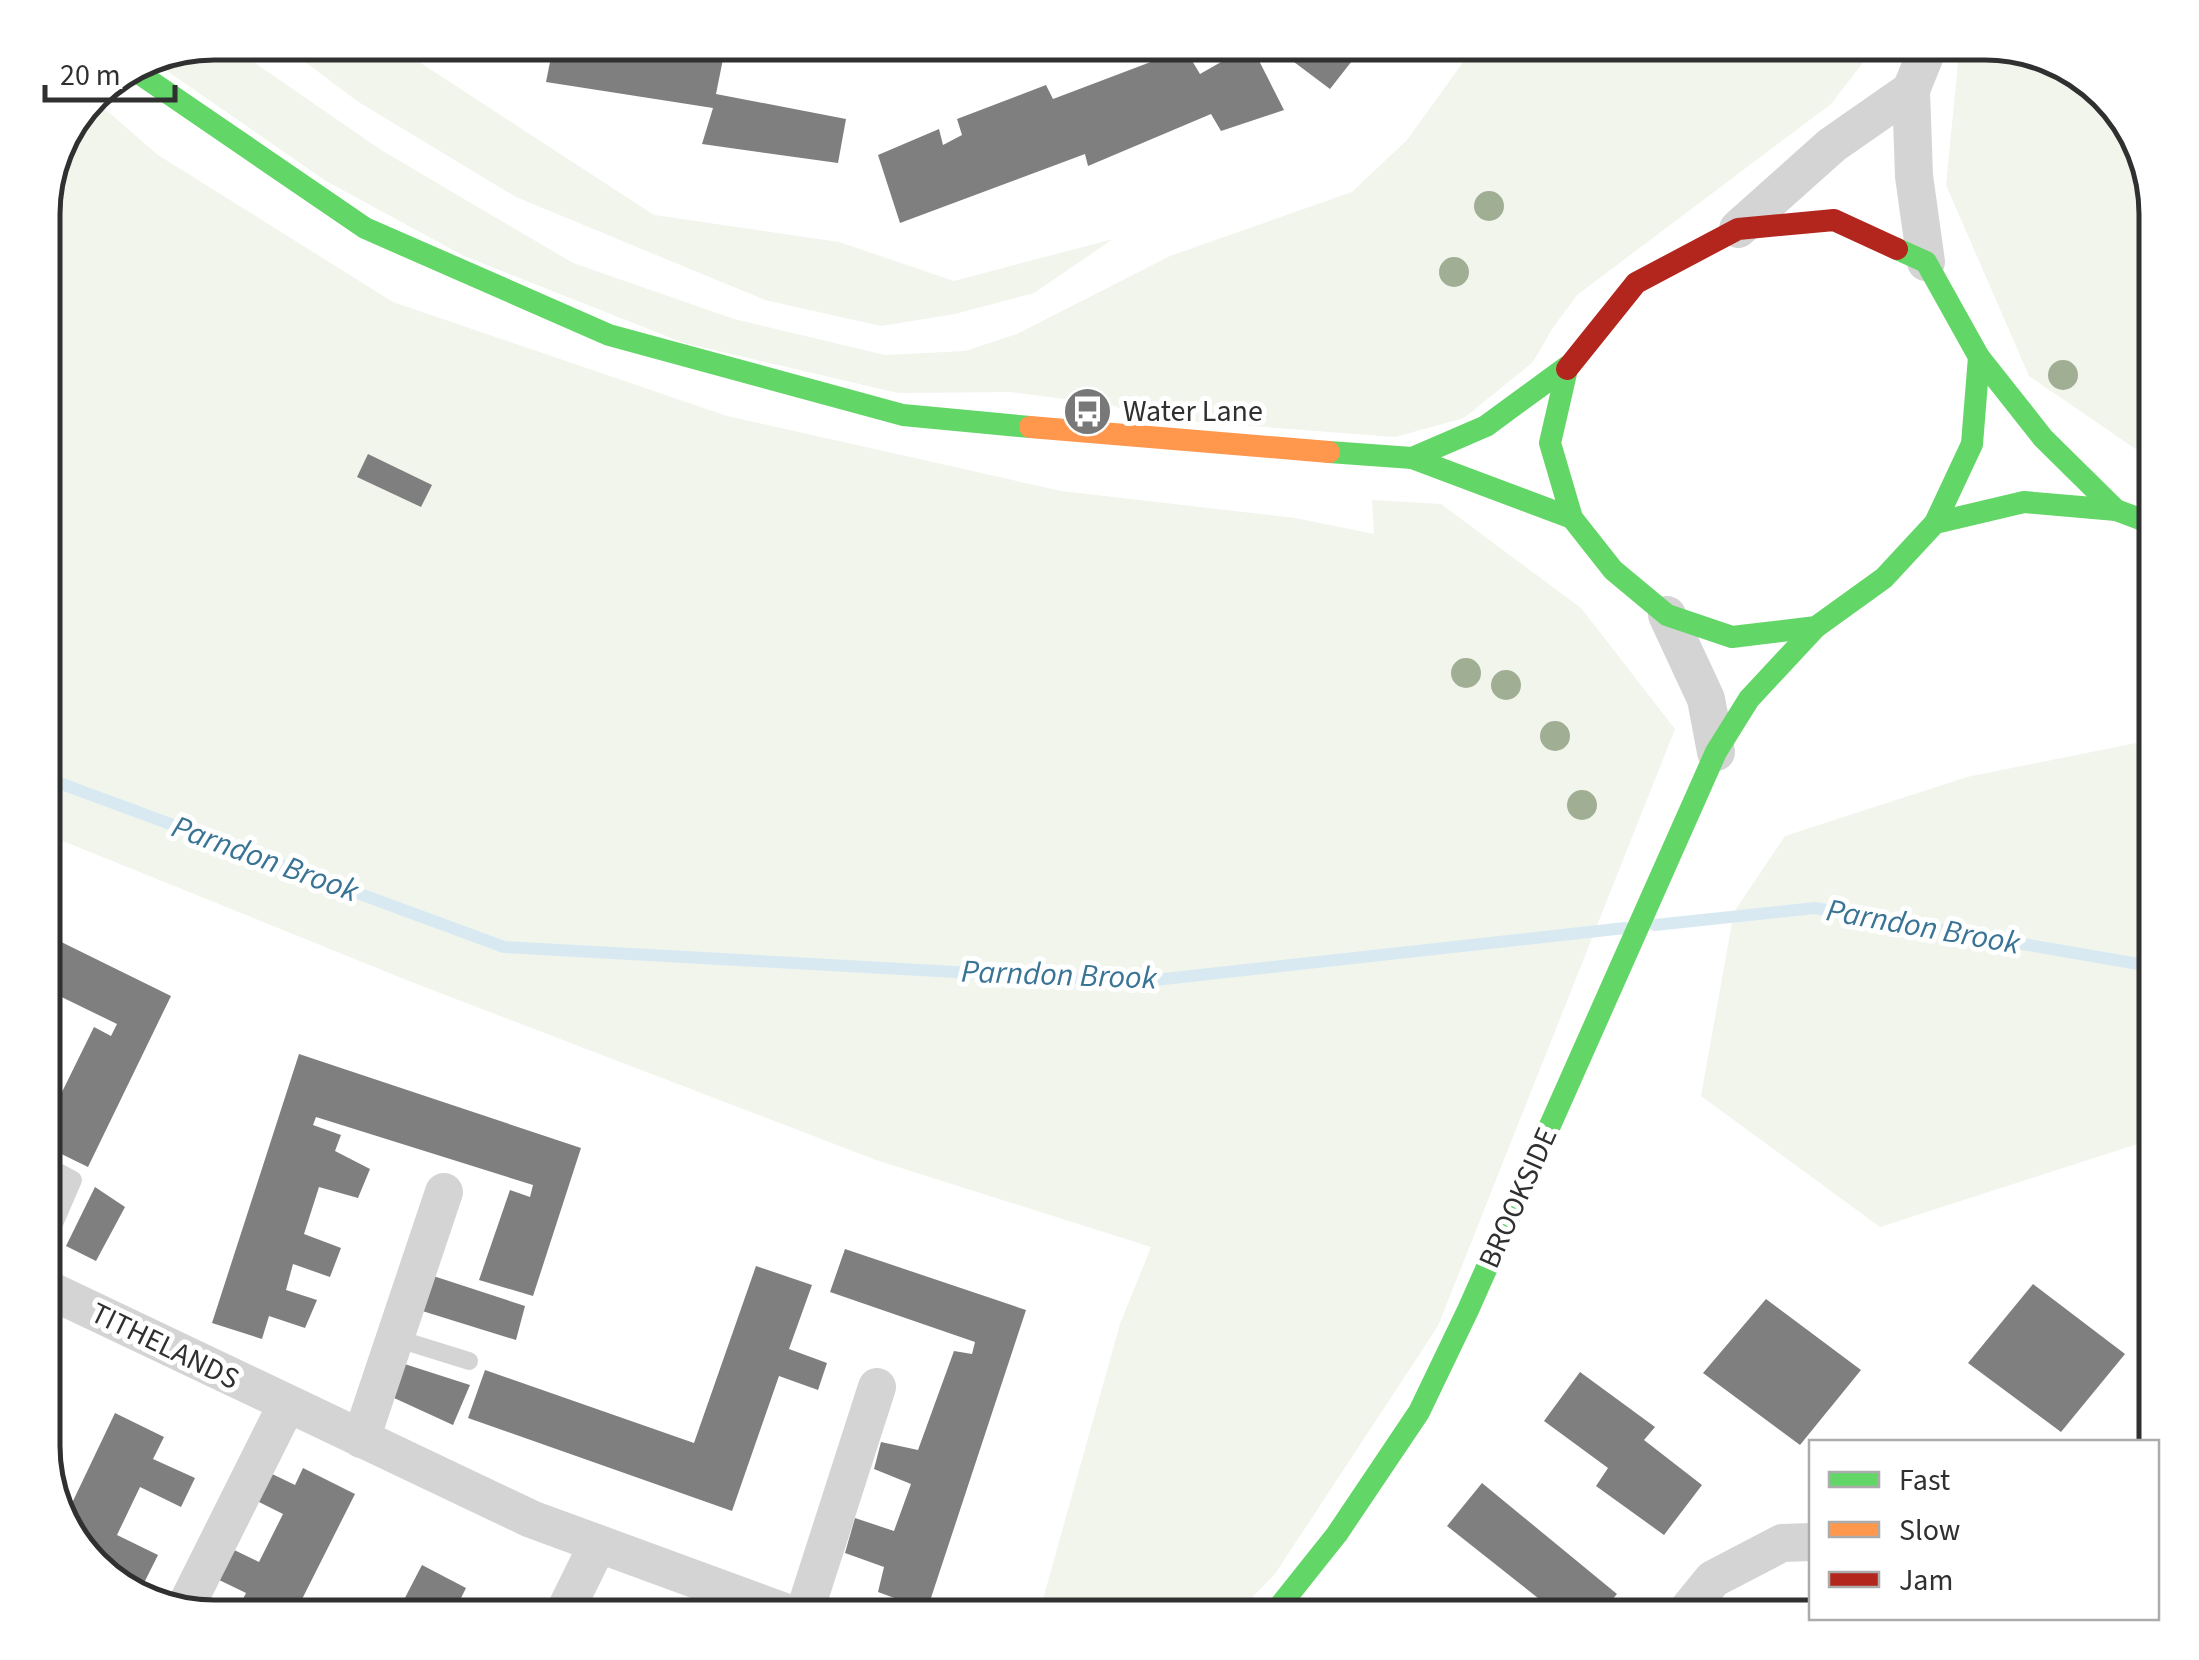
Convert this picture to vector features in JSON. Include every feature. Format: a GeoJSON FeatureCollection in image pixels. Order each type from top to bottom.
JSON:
{"type":"FeatureCollection","features":[{"type":"Feature","properties":{"kind":"main road"},"geometry":{"type":"LineString","coordinates":[[145,77],[365,228],[609,335],[903,415],[1250,448],[1412,458],[1572,518]]}},
{"type":"Feature","properties":{"kind":"main road"},"geometry":{"type":"LineString","coordinates":[[1412,458],[1486,426],[1568,366],[1636,282],[1738,229],[1834,220],[1926,262],[1978,357],[2043,438],[2116,510]]}},
{"type":"Feature","properties":{"kind":"main road"},"geometry":{"type":"LineString","coordinates":[[1936,523],[1972,444],[1978,357]]}},
{"type":"Feature","properties":{"kind":"main road"},"geometry":{"type":"LineString","coordinates":[[1568,366],[1550,443],[1572,518],[1612,570],[1667,614],[1732,638],[1816,627]]}},
{"type":"Feature","properties":{"kind":"main road"},"geometry":{"type":"LineString","coordinates":[[1936,523],[2024,502],[2116,510],[2139,519]]}},
{"type":"Feature","properties":{"kind":"main road","name":"BROOKSIDE"},"geometry":{"type":"LineString","coordinates":[[1286,1600],[1337,1534],[1419,1412],[1716,752],[1749,700],[1816,627],[1884,578],[1936,523]]}},
{"type":"Feature","properties":{"kind":"street"},"geometry":{"type":"LineString","coordinates":[[1923,60],[1911,90],[1914,176],[1926,262]]}},
{"type":"Feature","properties":{"kind":"street"},"geometry":{"type":"LineString","coordinates":[[1738,229],[1832,145],[1911,90]]}},
{"type":"Feature","properties":{"kind":"street"},"geometry":{"type":"LineString","coordinates":[[1667,614],[1706,699],[1716,752]]}},
{"type":"Feature","properties":{"kind":"street"},"geometry":{"type":"LineString","coordinates":[[360,1438],[444,1192]]}},
{"type":"Feature","properties":{"kind":"street","name":"TITHELANDS"},"geometry":{"type":"LineString","coordinates":[[60,1295],[531,1519],[752,1600]]}},
{"type":"Feature","properties":{"kind":"street","name":"TITHELANDS"},"geometry":{"type":"LineString","coordinates":[[807,1600],[877,1386]]}},
{"type":"Feature","properties":{"kind":"street"},"geometry":{"type":"LineString","coordinates":[[190,1598],[287,1404]]}},
{"type":"Feature","properties":{"kind":"street"},"geometry":{"type":"LineString","coordinates":[[1696,1600],[1713,1579],[1782,1543],[1809,1542]]}},
{"type":"Feature","properties":{"kind":"street"},"geometry":{"type":"LineString","coordinates":[[571,1600],[598,1544]]}},
{"type":"Feature","properties":{"kind":"lane"},"geometry":{"type":"LineString","coordinates":[[60,1173],[73,1180],[60,1210]]}},
{"type":"Feature","properties":{"kind":"lane"},"geometry":{"type":"LineString","coordinates":[[395,1338],[469,1361]]}},
{"type":"Feature","properties":{"kind":"shaded area"},"geometry":{"type":"Polygon","coordinates":[[[251,60],[381,150],[573,263],[734,319],[885,355],[965,351],[1017,334],[1170,256],[1352,192],[1407,140],[1465,60],[1865,60],[1831,104],[1577,295],[1533,362],[1464,418],[1395,437],[1147,418],[1111,405],[1011,392],[898,393],[684,343],[464,256],[326,181],[164,69],[184,63],[251,60]]]}},
{"type":"Feature","properties":{"kind":"shaded area"},"geometry":{"type":"Polygon","coordinates":[[[303,60],[416,60],[654,215],[839,242],[954,281],[1113,239],[1034,293],[955,314],[881,326],[765,300],[516,197],[357,101],[303,60]]]}},
{"type":"Feature","properties":{"kind":"shaded area"},"geometry":{"type":"Polygon","coordinates":[[[1958,60],[2035,68],[2079,92],[2113,128],[2131,164],[2139,214],[2139,451],[2029,376],[1946,185],[1958,60]]]}},
{"type":"Feature","properties":{"kind":"shaded area"},"geometry":{"type":"Polygon","coordinates":[[[103,107],[158,155],[393,302],[727,416],[1061,491],[1295,518],[1374,534],[1372,500],[1441,504],[1581,608],[1675,729],[1438,1326],[1275,1574],[1250,1600],[1043,1600],[1120,1324],[1151,1247],[876,1160],[414,983],[60,840],[60,204],[72,155],[86,128],[103,107]]]}},
{"type":"Feature","properties":{"kind":"shaded area"},"geometry":{"type":"Polygon","coordinates":[[[2139,742],[2139,1143],[1880,1227],[1701,1096],[1734,912],[1785,836],[1967,777],[2139,742]]]}},
{"type":"Feature","properties":{"kind":"building"},"geometry":{"type":"Polygon","coordinates":[[[550,60],[723,60],[716,94],[846,119],[838,163],[702,144],[713,108],[546,82],[550,60]]]}},
{"type":"Feature","properties":{"kind":"building"},"geometry":{"type":"Polygon","coordinates":[[[1156,60],[1192,60],[1200,74],[1225,60],[1259,60],[1284,110],[1221,131],[1211,114],[1088,166],[1085,154],[900,223],[878,155],[939,129],[943,145],[962,135],[957,119],[1046,85],[1053,99],[1156,60]]]}},
{"type":"Feature","properties":{"kind":"building"},"geometry":{"type":"Polygon","coordinates":[[[1291,60],[1353,60],[1330,89],[1291,60]]]}},
{"type":"Feature","properties":{"kind":"building"},"geometry":{"type":"Polygon","coordinates":[[[368,454],[432,485],[421,507],[357,477],[368,454]]]}},
{"type":"Feature","properties":{"kind":"building"},"geometry":{"type":"Polygon","coordinates":[[[60,941],[171,996],[88,1167],[60,1153],[60,1091],[94,1027],[111,1036],[117,1024],[60,996],[60,941]]]}},
{"type":"Feature","properties":{"kind":"building"},"geometry":{"type":"Polygon","coordinates":[[[299,1054],[581,1148],[533,1296],[479,1280],[510,1190],[530,1197],[533,1185],[316,1117],[313,1125],[341,1135],[335,1151],[370,1169],[358,1198],[319,1187],[304,1234],[341,1248],[330,1277],[293,1264],[286,1290],[317,1300],[305,1328],[269,1316],[262,1339],[212,1323],[299,1054]]]}},
{"type":"Feature","properties":{"kind":"building"},"geometry":{"type":"Polygon","coordinates":[[[95,1187],[125,1207],[96,1261],[66,1246],[95,1187]]]}},
{"type":"Feature","properties":{"kind":"building"},"geometry":{"type":"Polygon","coordinates":[[[845,1249],[1026,1310],[930,1600],[900,1600],[878,1592],[884,1567],[845,1553],[855,1518],[894,1531],[911,1484],[874,1469],[881,1442],[918,1450],[954,1351],[972,1354],[975,1342],[830,1292],[845,1249]]]}},
{"type":"Feature","properties":{"kind":"building"},"geometry":{"type":"Polygon","coordinates":[[[756,1266],[812,1285],[789,1349],[827,1363],[818,1390],[779,1376],[732,1511],[468,1418],[485,1370],[694,1443],[756,1266]]]}},
{"type":"Feature","properties":{"kind":"building"},"geometry":{"type":"Polygon","coordinates":[[[415,1270],[525,1306],[516,1340],[403,1305],[415,1270]]]}},
{"type":"Feature","properties":{"kind":"building"},"geometry":{"type":"Polygon","coordinates":[[[2033,1284],[2125,1354],[2061,1432],[1968,1363],[2033,1284]]]}},
{"type":"Feature","properties":{"kind":"building"},"geometry":{"type":"Polygon","coordinates":[[[1766,1299],[1861,1370],[1800,1445],[1703,1373],[1766,1299]]]}},
{"type":"Feature","properties":{"kind":"building"},"geometry":{"type":"Polygon","coordinates":[[[389,1359],[470,1385],[453,1425],[381,1392],[389,1359]]]}},
{"type":"Feature","properties":{"kind":"building"},"geometry":{"type":"Polygon","coordinates":[[[1580,1372],[1655,1427],[1644,1440],[1702,1485],[1664,1535],[1596,1486],[1608,1468],[1544,1421],[1580,1372]]]}},
{"type":"Feature","properties":{"kind":"building"},"geometry":{"type":"Polygon","coordinates":[[[115,1413],[164,1437],[153,1459],[195,1478],[181,1507],[140,1487],[117,1535],[158,1555],[144,1582],[98,1548],[72,1504],[115,1413]]]}},
{"type":"Feature","properties":{"kind":"building"},"geometry":{"type":"Polygon","coordinates":[[[303,1468],[355,1494],[302,1600],[242,1600],[246,1593],[213,1577],[228,1547],[259,1562],[283,1514],[253,1499],[266,1471],[295,1485],[303,1468]]]}},
{"type":"Feature","properties":{"kind":"building"},"geometry":{"type":"Polygon","coordinates":[[[1482,1483],[1617,1594],[1612,1600],[1541,1600],[1447,1526],[1482,1483]]]}},
{"type":"Feature","properties":{"kind":"building"},"geometry":{"type":"Polygon","coordinates":[[[422,1565],[466,1588],[460,1600],[404,1600],[422,1565]]]}},
{"type":"Feature","properties":{"kind":"waterway","name":"Parndon Brook"},"geometry":{"type":"LineString","coordinates":[[60,783],[504,947],[1137,982],[1625,928]]}},
{"type":"Feature","properties":{"kind":"waterway","name":"Parndon Brook"},"geometry":{"type":"LineString","coordinates":[[1655,925],[1815,908],[2139,964]]}},
{"type":"Feature","properties":{"kind":"traffic: fast"},"geometry":{"type":"LineString","coordinates":[[145,77],[365,228],[609,335],[903,415],[1030,427]]}},
{"type":"Feature","properties":{"kind":"traffic: fast"},"geometry":{"type":"LineString","coordinates":[[1897,249],[1926,262],[1979,357],[2043,438],[2116,510]]}},
{"type":"Feature","properties":{"kind":"traffic: fast"},"geometry":{"type":"LineString","coordinates":[[1567,369],[1550,443],[1572,518],[1613,570],[1667,615],[1732,637],[1816,627],[1884,578],[1935,523],[1972,444],[1979,357]]}},
{"type":"Feature","properties":{"kind":"traffic: fast"},"geometry":{"type":"LineString","coordinates":[[1412,458],[1486,426],[1568,366]]}},
{"type":"Feature","properties":{"kind":"traffic: fast"},"geometry":{"type":"LineString","coordinates":[[1329,452],[1412,458],[1572,518]]}},
{"type":"Feature","properties":{"kind":"traffic: fast"},"geometry":{"type":"LineString","coordinates":[[1935,523],[2024,502],[2116,510],[2139,519]]}},
{"type":"Feature","properties":{"kind":"traffic: fast"},"geometry":{"type":"LineString","coordinates":[[1285,1600],[1337,1534],[1419,1412],[1716,752],[1749,699],[1816,627]]}},
{"type":"Feature","properties":{"kind":"traffic: slow"},"geometry":{"type":"LineString","coordinates":[[1030,427],[1329,452]]}},
{"type":"Feature","properties":{"kind":"traffic: jam"},"geometry":{"type":"LineString","coordinates":[[1567,369],[1636,283],[1738,229],[1834,220],[1897,249]]}},
{"type":"Feature","properties":{"kind":"place","name":"Water Lane"},"geometry":{"type":"Point","coordinates":[1088,411]}}]}
